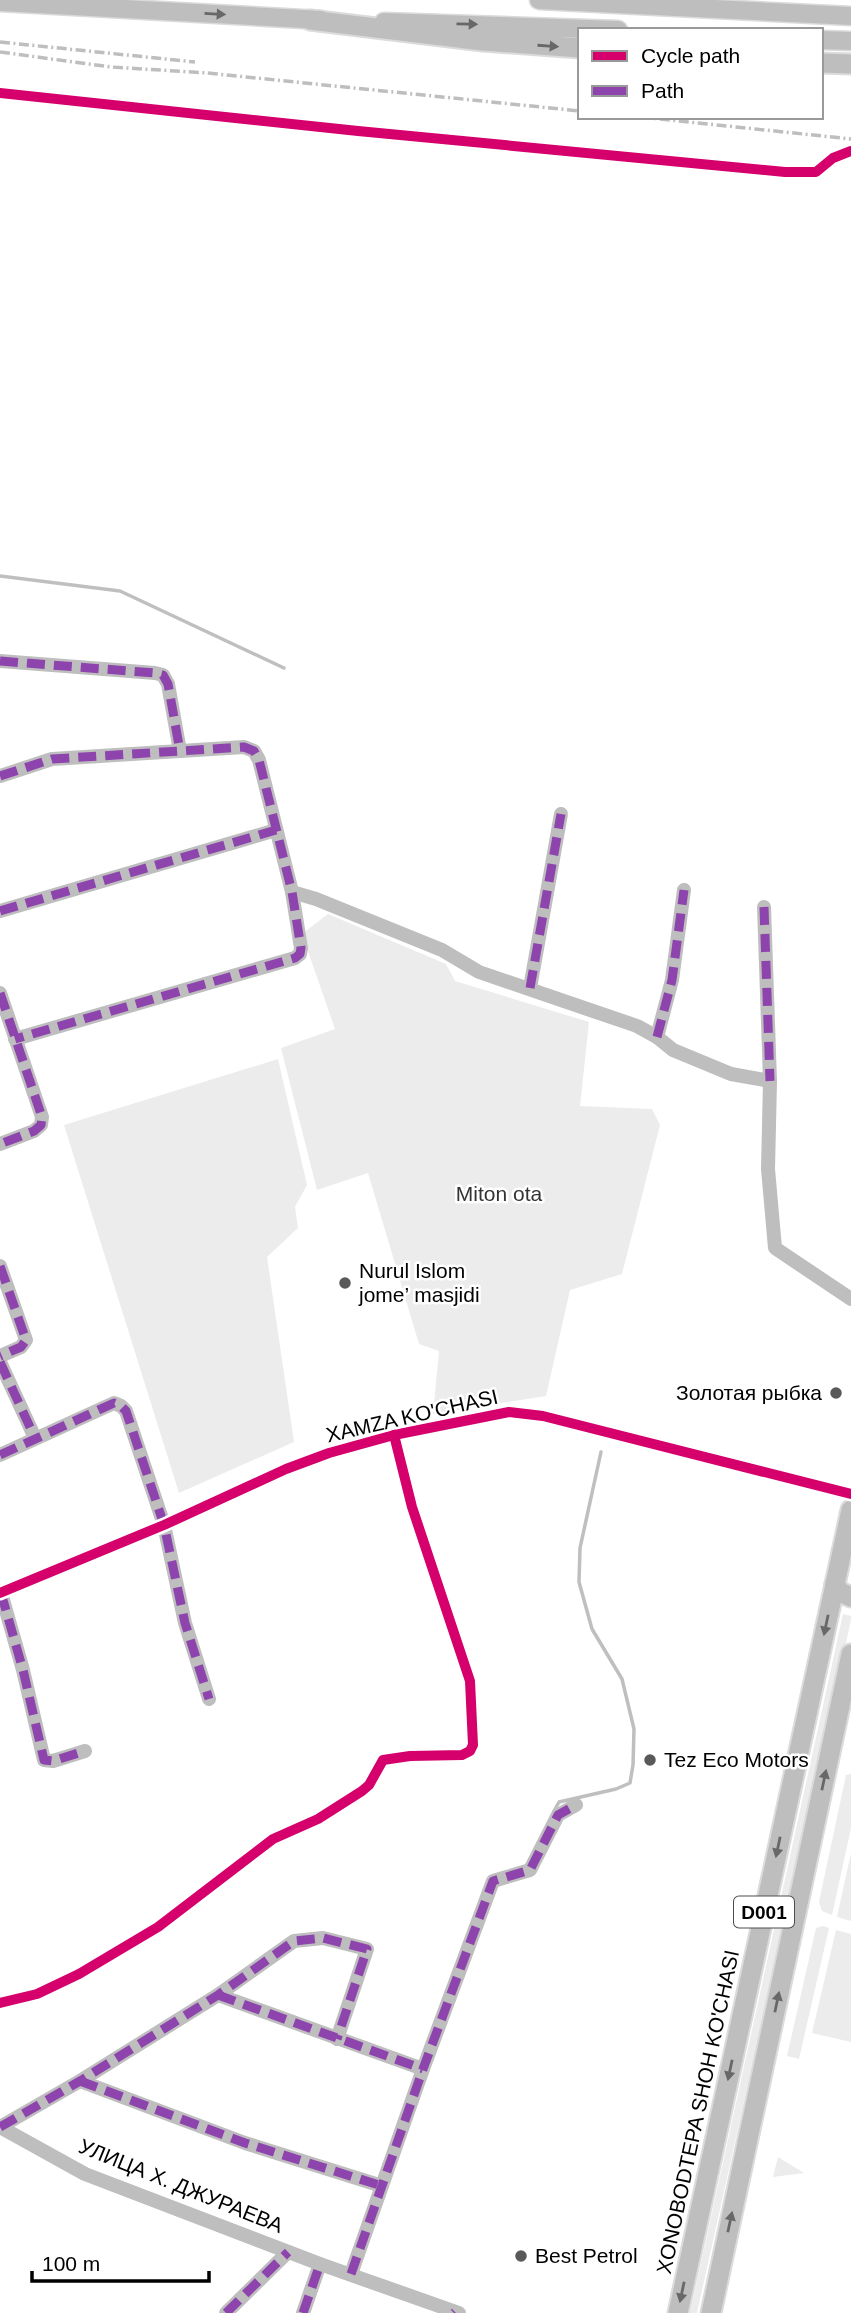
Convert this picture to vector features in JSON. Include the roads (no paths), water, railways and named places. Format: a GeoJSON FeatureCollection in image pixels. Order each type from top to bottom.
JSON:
{"type":"FeatureCollection","features":[{"type":"Feature","properties":{"kind":"highway"},"geometry":{"type":"LineString","coordinates":[[310,20],[484,41],[578,48]]}},
{"type":"Feature","properties":{"kind":"highway"},"geometry":{"type":"LineString","coordinates":[[823,63],[851,64]]}},
{"type":"Feature","properties":{"kind":"highway","name":"XONOBODTEPA SHOH KO'CHASI"},"geometry":{"type":"LineString","coordinates":[[678,2313],[851,1510]]}},
{"type":"Feature","properties":{"kind":"highway"},"geometry":{"type":"LineString","coordinates":[[835,1584],[840,1592],[851,1597]]}},
{"type":"Feature","properties":{"kind":"highway","name":"D001"},"geometry":{"type":"LineString","coordinates":[[711,2313],[851,1654]]}},
{"type":"Feature","properties":{"kind":"main road"},"geometry":{"type":"LineString","coordinates":[[539,0],[851,16]]}},
{"type":"Feature","properties":{"kind":"main road"},"geometry":{"type":"LineString","coordinates":[[0,2],[310,20],[578,29]]}},
{"type":"Feature","properties":{"kind":"main road"},"geometry":{"type":"LineString","coordinates":[[823,40],[851,41]]}},
{"type":"Feature","properties":{"kind":"street"},"geometry":{"type":"LineString","coordinates":[[0,93],[785,172],[816,172],[833,158],[851,151]]}},
{"type":"Feature","properties":{"kind":"street"},"geometry":{"type":"LineString","coordinates":[[0,661],[163,675],[168,684],[180,751]]}},
{"type":"Feature","properties":{"kind":"street"},"geometry":{"type":"LineString","coordinates":[[0,776],[52,759],[244,747],[254,751],[259,760],[292,892],[301,948],[300,954],[295,958],[15,1039]]}},
{"type":"Feature","properties":{"kind":"street"},"geometry":{"type":"LineString","coordinates":[[530,988],[561,814]]}},
{"type":"Feature","properties":{"kind":"street"},"geometry":{"type":"LineString","coordinates":[[0,911],[276,830]]}},
{"type":"Feature","properties":{"kind":"street"},"geometry":{"type":"LineString","coordinates":[[657,1037],[672,980],[684,890]]}},
{"type":"Feature","properties":{"kind":"street"},"geometry":{"type":"LineString","coordinates":[[292,892],[316,899],[442,950],[479,972],[637,1026],[673,1050],[731,1074],[770,1081]]}},
{"type":"Feature","properties":{"kind":"street"},"geometry":{"type":"LineString","coordinates":[[764,907],[770,1081],[768,1169],[775,1248],[851,1299]]}},
{"type":"Feature","properties":{"kind":"street"},"geometry":{"type":"LineString","coordinates":[[0,993],[42,1117],[41,1125],[34,1131],[0,1144]]}},
{"type":"Feature","properties":{"kind":"street"},"geometry":{"type":"LineString","coordinates":[[0,1266],[26,1340],[21,1347],[0,1356]]}},
{"type":"Feature","properties":{"kind":"street"},"geometry":{"type":"LineString","coordinates":[[0,1362],[35,1438]]}},
{"type":"Feature","properties":{"kind":"street"},"geometry":{"type":"LineString","coordinates":[[0,1455],[114,1403],[126,1411],[164,1525],[185,1623],[209,1699]]}},
{"type":"Feature","properties":{"kind":"street","name":"XAMZA KO'CHASI"},"geometry":{"type":"LineString","coordinates":[[1,1593],[164,1525],[286,1469],[329,1453],[394,1435],[509,1412],[543,1416],[851,1494]]}},
{"type":"Feature","properties":{"kind":"street"},"geometry":{"type":"LineString","coordinates":[[0,2003],[52,1988],[158,1927],[273,1839],[318,1819],[362,1791],[369,1785],[383,1760],[410,1756],[463,1755],[470,1751],[473,1745],[470,1681],[412,1507],[394,1435]]}},
{"type":"Feature","properties":{"kind":"street"},"geometry":{"type":"LineString","coordinates":[[1,1593],[44,1759],[52,1761],[85,1751]]}},
{"type":"Feature","properties":{"kind":"street"},"geometry":{"type":"LineString","coordinates":[[351,2274],[493,1881],[530,1870],[558,1815],[576,1805]]}},
{"type":"Feature","properties":{"kind":"street"},"geometry":{"type":"LineString","coordinates":[[0,2127],[218,1995],[294,1941],[323,1938],[367,1949],[337,2039]]}},
{"type":"Feature","properties":{"kind":"street"},"geometry":{"type":"LineString","coordinates":[[218,1995],[423,2069]]}},
{"type":"Feature","properties":{"kind":"street"},"geometry":{"type":"LineString","coordinates":[[80,2081],[245,2143],[382,2186]]}},
{"type":"Feature","properties":{"kind":"street","name":"УЛИЦА Х. ДЖУРАЕВА"},"geometry":{"type":"LineString","coordinates":[[0,2127],[85,2174],[456,2313]]}},
{"type":"Feature","properties":{"kind":"street"},"geometry":{"type":"LineString","coordinates":[[226,2313],[288,2252]]}},
{"type":"Feature","properties":{"kind":"street"},"geometry":{"type":"LineString","coordinates":[[303,2313],[320,2264]]}},
{"type":"Feature","properties":{"kind":"waterway"},"geometry":{"type":"LineString","coordinates":[[0,576],[120,591],[284,668]]}},
{"type":"Feature","properties":{"kind":"waterway"},"geometry":{"type":"LineString","coordinates":[[554,1811],[559,1802],[616,1789],[630,1783],[633,1765],[634,1729],[622,1679],[592,1629],[579,1582],[580,1548],[601,1452]]}},
{"type":"Feature","properties":{"kind":"railway"},"geometry":{"type":"LineString","coordinates":[[0,42],[195,62]]}},
{"type":"Feature","properties":{"kind":"railway"},"geometry":{"type":"LineString","coordinates":[[0,52],[111,67],[207,73],[578,111]]}},
{"type":"Feature","properties":{"kind":"railway"},"geometry":{"type":"LineString","coordinates":[[660,119],[851,139]]}},
{"type":"Feature","properties":{"kind":"place","name":"Nurul Islom jome’ masjidi"},"geometry":{"type":"Point","coordinates":[345,1283]}},
{"type":"Feature","properties":{"kind":"place","name":"Золотая рыбка"},"geometry":{"type":"Point","coordinates":[836,1393]}},
{"type":"Feature","properties":{"kind":"place","name":"Tez Eco Motors"},"geometry":{"type":"Point","coordinates":[650,1760]}},
{"type":"Feature","properties":{"kind":"place","name":"Best Petrol"},"geometry":{"type":"Point","coordinates":[521,2256]}},
{"type":"Feature","properties":{"kind":"park label","name":"Miton ota"},"geometry":{"type":"Point","coordinates":[499,1194]}}]}
